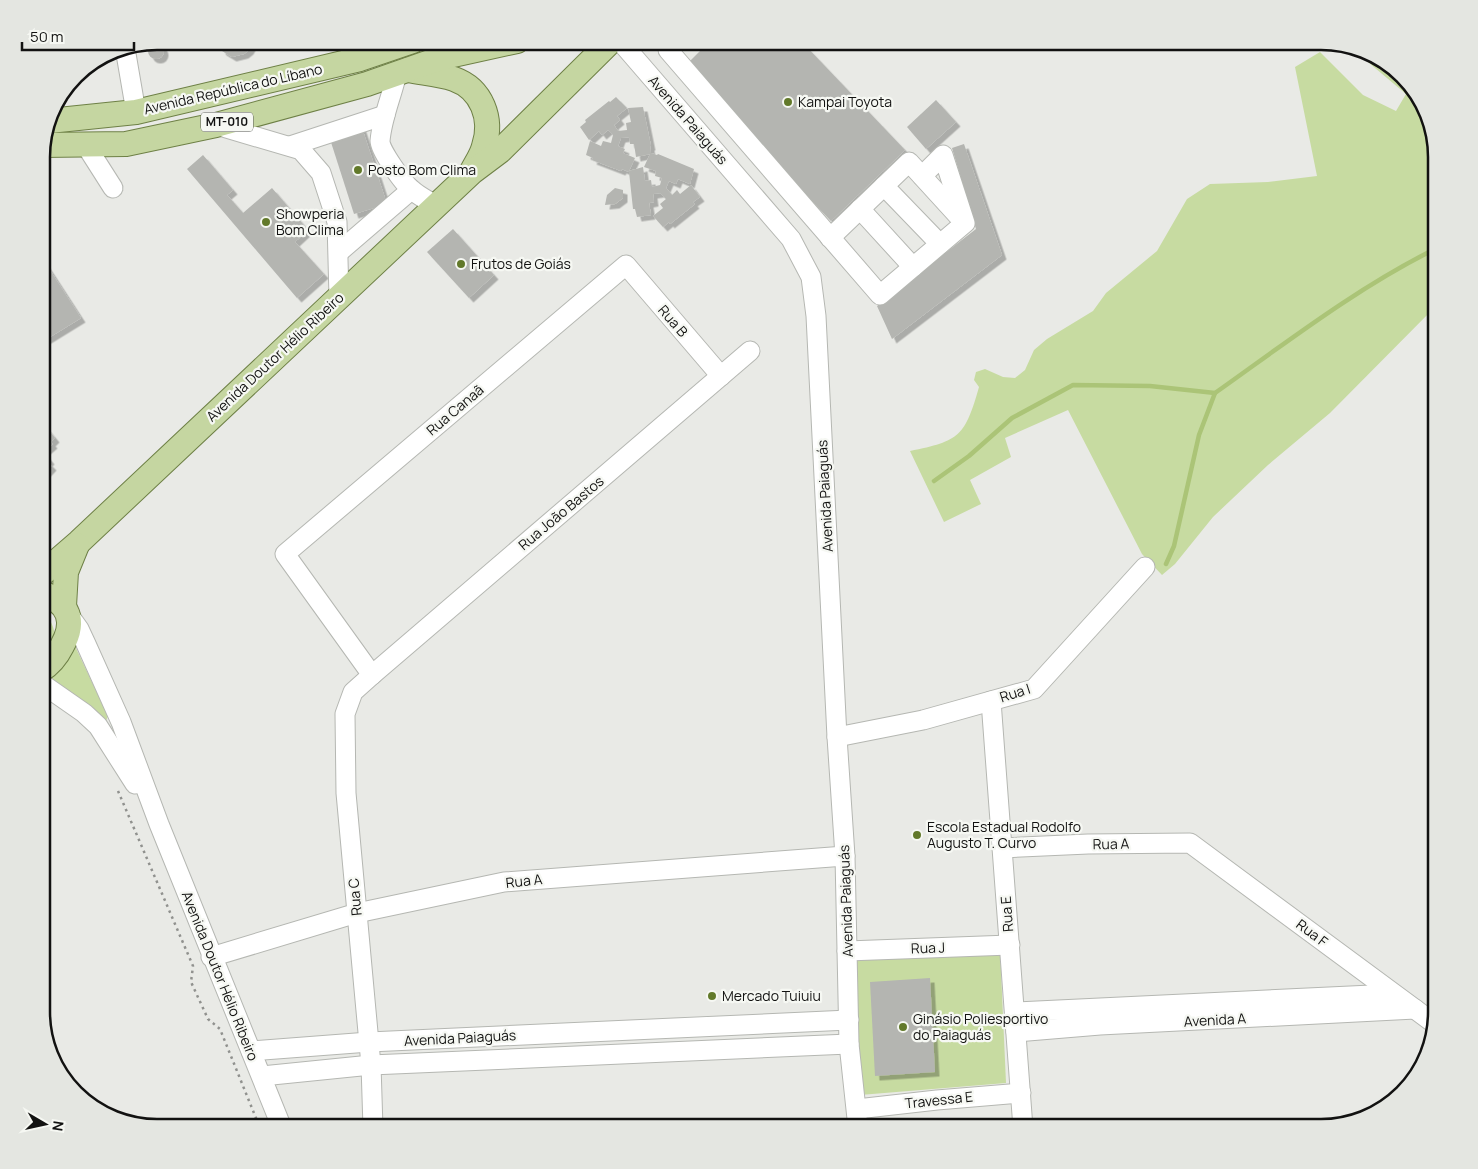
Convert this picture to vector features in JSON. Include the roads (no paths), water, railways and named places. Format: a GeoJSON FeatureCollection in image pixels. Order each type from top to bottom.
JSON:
{"type":"FeatureCollection","features":[{"type":"Feature","properties":{"kind":"main road","name":"Avenida República do Líbano"},"geometry":{"type":"LineString","coordinates":[[57,120],[136,112],[360,59],[386,50]]}},
{"type":"Feature","properties":{"kind":"main road","name":"Avenida República do Líbano"},"geometry":{"type":"LineString","coordinates":[[51,146],[126,144],[216,125],[333,94],[444,57],[476,50]]}},
{"type":"Feature","properties":{"kind":"main road"},"geometry":{"type":"LineString","coordinates":[[472,172],[500,151],[605,50]]}},
{"type":"Feature","properties":{"kind":"main road","name":"MT-010"},"geometry":{"type":"LineString","coordinates":[[402,72],[453,78],[476,92],[483,104],[487,130],[484,147],[472,172]]}},
{"type":"Feature","properties":{"kind":"main road","name":"Avenida Doutor Hélio Ribeiro"},"geometry":{"type":"LineString","coordinates":[[50,567],[438,206],[472,172]]}},
{"type":"Feature","properties":{"kind":"main road","name":"Avenida Doutor Hélio Ribeiro"},"geometry":{"type":"LineString","coordinates":[[50,664],[66,640],[70,626],[66,610],[66,572],[79,542]]}},
{"type":"Feature","properties":{"kind":"main road","name":"Avenida Doutor Hélio Ribeiro"},"geometry":{"type":"LineString","coordinates":[[50,597],[55,599],[66,610]]}},
{"type":"Feature","properties":{"kind":"street","name":"Avenida Paiaguás"},"geometry":{"type":"LineString","coordinates":[[617,50],[791,239],[811,277],[816,316],[837,737],[845,856],[849,1044],[857,1119]]}},
{"type":"Feature","properties":{"kind":"street"},"geometry":{"type":"LineString","coordinates":[[668,50],[880,295],[965,223]]}},
{"type":"Feature","properties":{"kind":"street"},"geometry":{"type":"LineString","coordinates":[[126,55],[136,112]]}},
{"type":"Feature","properties":{"kind":"street"},"geometry":{"type":"LineString","coordinates":[[402,72],[384,115],[380,143],[396,172],[411,190],[438,206]]}},
{"type":"Feature","properties":{"kind":"street"},"geometry":{"type":"LineString","coordinates":[[290,146],[384,115]]}},
{"type":"Feature","properties":{"kind":"street"},"geometry":{"type":"LineString","coordinates":[[216,125],[301,150],[321,173],[338,222],[339,297]]}},
{"type":"Feature","properties":{"kind":"street"},"geometry":{"type":"LineString","coordinates":[[85,144],[113,188]]}},
{"type":"Feature","properties":{"kind":"street"},"geometry":{"type":"LineString","coordinates":[[922,176],[943,155],[965,223]]}},
{"type":"Feature","properties":{"kind":"street"},"geometry":{"type":"LineString","coordinates":[[830,238],[909,162],[965,223]]}},
{"type":"Feature","properties":{"kind":"street"},"geometry":{"type":"LineString","coordinates":[[884,186],[940,244]]}},
{"type":"Feature","properties":{"kind":"street"},"geometry":{"type":"LineString","coordinates":[[339,252],[411,190]]}},
{"type":"Feature","properties":{"kind":"street"},"geometry":{"type":"LineString","coordinates":[[860,209],[913,267]]}},
{"type":"Feature","properties":{"kind":"street","name":"Rua B"},"geometry":{"type":"LineString","coordinates":[[626,265],[721,376]]}},
{"type":"Feature","properties":{"kind":"street","name":"Rua Canaã"},"geometry":{"type":"LineString","coordinates":[[372,674],[285,554],[626,265]]}},
{"type":"Feature","properties":{"kind":"street","name":"Rua João Bastos"},"geometry":{"type":"LineString","coordinates":[[372,674],[750,351]]}},
{"type":"Feature","properties":{"kind":"street","name":"Rua I"},"geometry":{"type":"LineString","coordinates":[[837,737],[923,720],[1034,689],[1145,567]]}},
{"type":"Feature","properties":{"kind":"street","name":"Avenida Doutor Hélio Ribeiro"},"geometry":{"type":"LineString","coordinates":[[66,610],[79,629],[117,713],[159,824],[279,1119]]}},
{"type":"Feature","properties":{"kind":"street","name":"Rua C"},"geometry":{"type":"LineString","coordinates":[[372,674],[353,692],[346,714],[346,793],[372,1065],[374,1119]]}},
{"type":"Feature","properties":{"kind":"street","name":"Avenida Doutor Hélio Ribeiro"},"geometry":{"type":"LineString","coordinates":[[50,689],[78,708],[98,726],[159,824]]}},
{"type":"Feature","properties":{"kind":"street","name":"Rua E"},"geometry":{"type":"LineString","coordinates":[[991,701],[1022,1119]]}},
{"type":"Feature","properties":{"kind":"street","name":"Rua A"},"geometry":{"type":"LineString","coordinates":[[1002,848],[1088,844],[1190,843]]}},
{"type":"Feature","properties":{"kind":"street","name":"Rua F"},"geometry":{"type":"LineString","coordinates":[[1190,843],[1428,1019]]}},
{"type":"Feature","properties":{"kind":"street","name":"Rua A"},"geometry":{"type":"LineString","coordinates":[[212,957],[356,912],[504,882],[845,856]]}},
{"type":"Feature","properties":{"kind":"street","name":"Rua J"},"geometry":{"type":"LineString","coordinates":[[847,951],[1010,945]]}},
{"type":"Feature","properties":{"kind":"street","name":"Avenida A"},"geometry":{"type":"LineString","coordinates":[[1015,1012],[1394,994]]}},
{"type":"Feature","properties":{"kind":"street","name":"Avenida A"},"geometry":{"type":"LineString","coordinates":[[1016,1032],[1101,1031],[1415,1009]]}},
{"type":"Feature","properties":{"kind":"street","name":"Avenida Paiaguás"},"geometry":{"type":"LineString","coordinates":[[251,1051],[369,1042],[849,1020]]}},
{"type":"Feature","properties":{"kind":"street","name":"Avenida Paiaguás"},"geometry":{"type":"LineString","coordinates":[[262,1076],[372,1065],[849,1044]]}},
{"type":"Feature","properties":{"kind":"street","name":"Travessa E"},"geometry":{"type":"LineString","coordinates":[[857,1119],[938,1100],[1021,1093]]}},
{"type":"Feature","properties":{"kind":"waterway"},"geometry":{"type":"LineString","coordinates":[[934,481],[969,456],[1012,418],[1073,385],[1150,386],[1215,393],[1351,298],[1428,253]]}},
{"type":"Feature","properties":{"kind":"waterway"},"geometry":{"type":"LineString","coordinates":[[1166,564],[1174,546],[1199,435],[1215,393]]}},
{"type":"Feature","properties":{"kind":"place","name":"Kampai Toyota"},"geometry":{"type":"Point","coordinates":[788,102]}},
{"type":"Feature","properties":{"kind":"place","name":"Posto Bom Clima"},"geometry":{"type":"Point","coordinates":[358,170]}},
{"type":"Feature","properties":{"kind":"place","name":"Showperia Bom Clima"},"geometry":{"type":"Point","coordinates":[266,222]}},
{"type":"Feature","properties":{"kind":"place","name":"Frutos de Goiás"},"geometry":{"type":"Point","coordinates":[461,264]}},
{"type":"Feature","properties":{"kind":"place","name":"Escola Estadual Rodolfo Augusto T. Curvo"},"geometry":{"type":"Point","coordinates":[917,835]}},
{"type":"Feature","properties":{"kind":"place","name":"Mercado Tuiuiu"},"geometry":{"type":"Point","coordinates":[712,996]}},
{"type":"Feature","properties":{"kind":"place","name":"Ginásio Poliesportivo do Paiaguás"},"geometry":{"type":"Point","coordinates":[903,1027]}}]}
